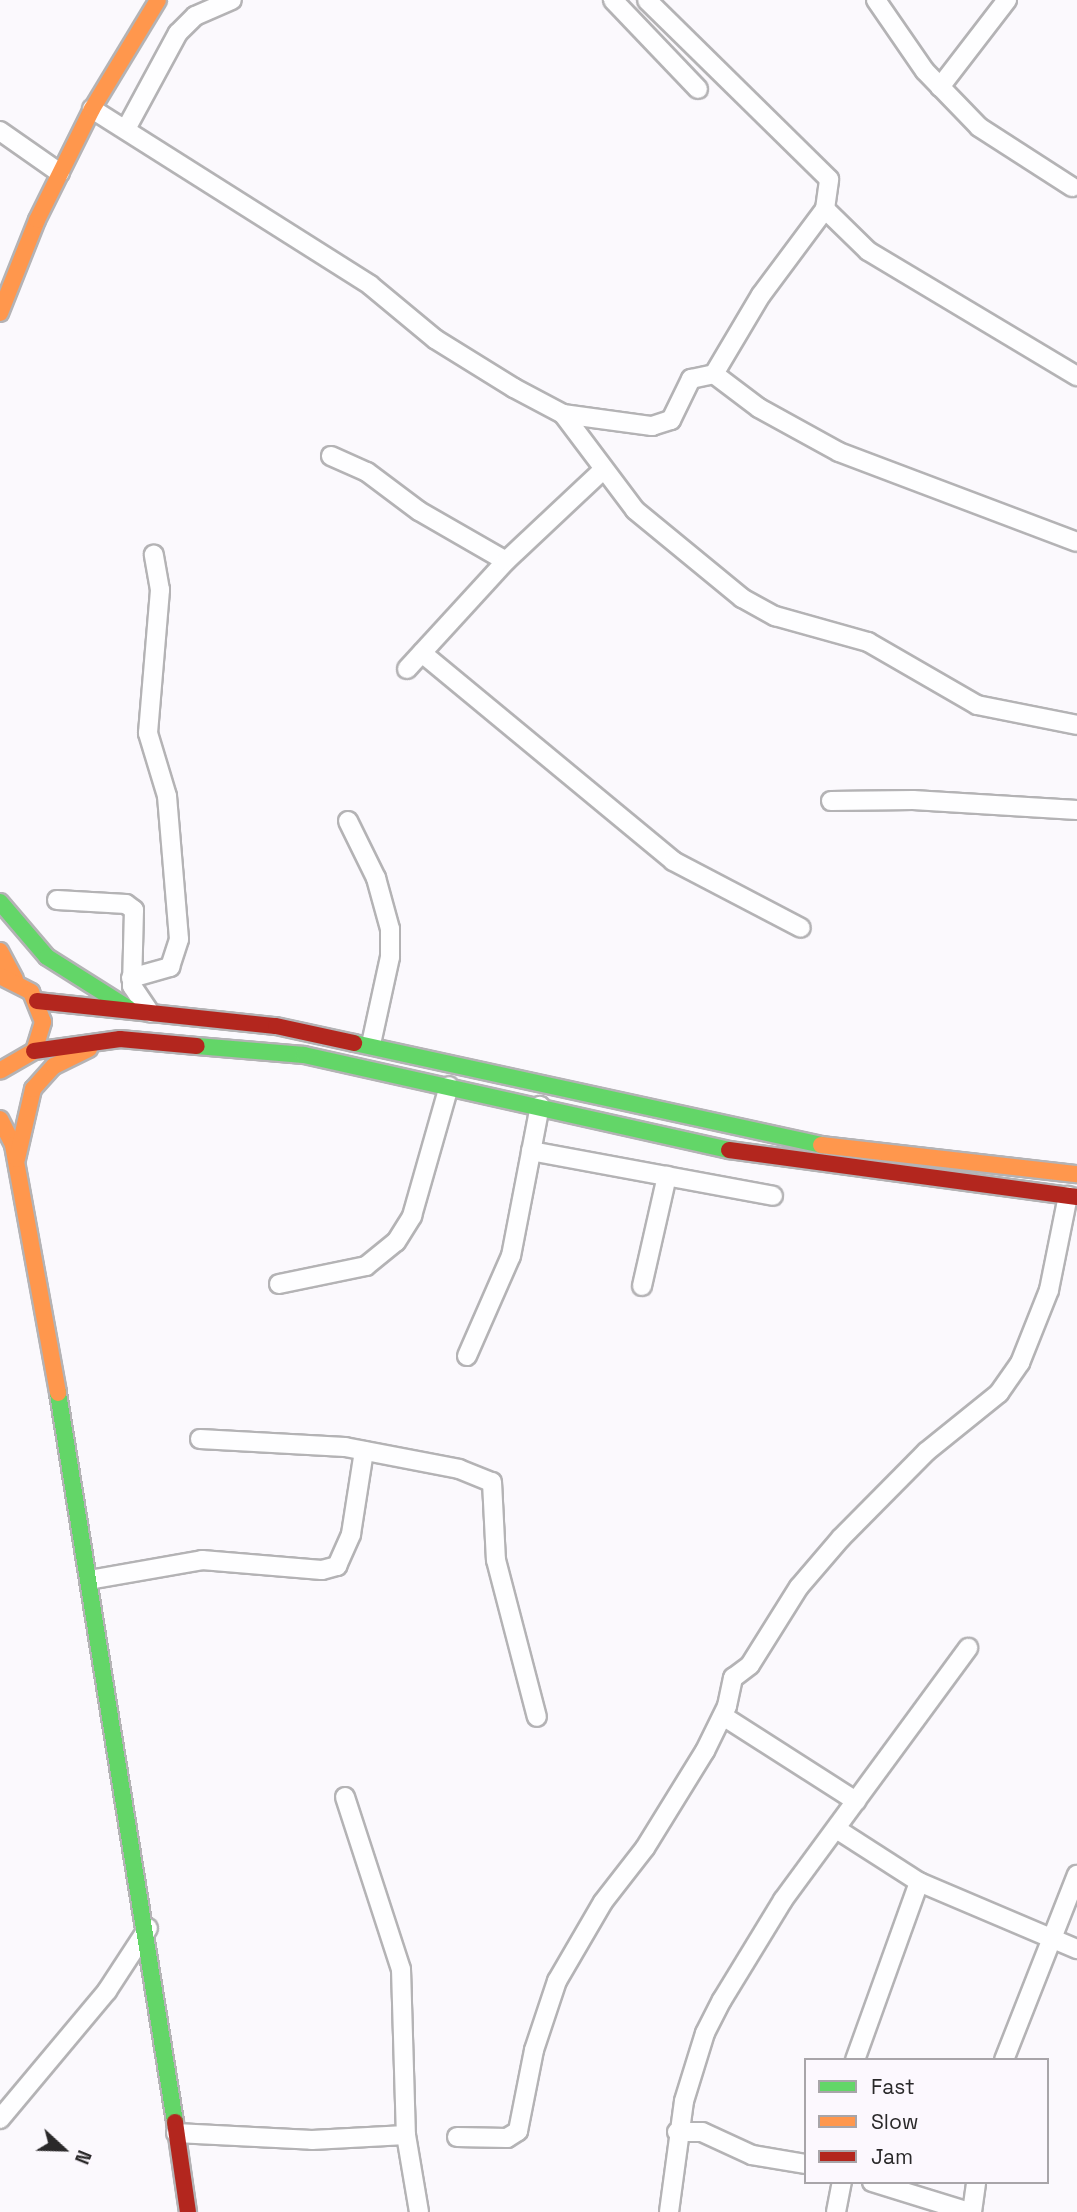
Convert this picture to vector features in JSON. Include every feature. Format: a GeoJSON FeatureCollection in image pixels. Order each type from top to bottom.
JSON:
{"type":"FeatureCollection","features":[{"type":"Feature","properties":{"kind":"main road"},"geometry":{"type":"LineString","coordinates":[[0,313],[60,173],[92,109],[158,0]]}},
{"type":"Feature","properties":{"kind":"main road"},"geometry":{"type":"LineString","coordinates":[[0,902],[47,957],[75,979],[144,1013]]}},
{"type":"Feature","properties":{"kind":"main road"},"geometry":{"type":"LineString","coordinates":[[0,951],[7,977],[37,1001],[276,1026],[370,1044],[790,1141],[1077,1174]]}},
{"type":"Feature","properties":{"kind":"main road"},"geometry":{"type":"LineString","coordinates":[[15,1152],[29,1056],[43,1022],[37,1001]]}},
{"type":"Feature","properties":{"kind":"main road"},"geometry":{"type":"LineString","coordinates":[[15,1152],[28,1104],[44,1074],[63,1060],[120,1039]]}},
{"type":"Feature","properties":{"kind":"main road"},"geometry":{"type":"LineString","coordinates":[[0,1071],[29,1056],[120,1039],[304,1055],[768,1159],[1072,1197]]}},
{"type":"Feature","properties":{"kind":"main road"},"geometry":{"type":"LineString","coordinates":[[0,1119],[15,1152],[21,1184],[148,1928],[188,2212]]}},
{"type":"Feature","properties":{"kind":"main road"},"geometry":{"type":"LineString","coordinates":[[0,1157],[21,1184]]}},
{"type":"Feature","properties":{"kind":"street"},"geometry":{"type":"LineString","coordinates":[[126,129],[178,33],[195,16],[232,0]]}},
{"type":"Feature","properties":{"kind":"street"},"geometry":{"type":"LineString","coordinates":[[614,0],[698,89]]}},
{"type":"Feature","properties":{"kind":"street"},"geometry":{"type":"LineString","coordinates":[[563,414],[652,426],[671,420],[691,379],[715,374],[761,295],[825,209],[829,179],[647,0]]}},
{"type":"Feature","properties":{"kind":"street"},"geometry":{"type":"LineString","coordinates":[[876,0],[940,87],[979,127],[1072,187]]}},
{"type":"Feature","properties":{"kind":"street"},"geometry":{"type":"LineString","coordinates":[[940,87],[1007,0]]}},
{"type":"Feature","properties":{"kind":"street"},"geometry":{"type":"LineString","coordinates":[[92,109],[370,285],[435,339],[563,414],[597,452],[603,470],[635,510],[702,568],[775,616],[868,642],[977,705],[1077,724]]}},
{"type":"Feature","properties":{"kind":"street"},"geometry":{"type":"LineString","coordinates":[[0,131],[60,173]]}},
{"type":"Feature","properties":{"kind":"street"},"geometry":{"type":"LineString","coordinates":[[825,209],[868,251],[1077,376]]}},
{"type":"Feature","properties":{"kind":"street"},"geometry":{"type":"LineString","coordinates":[[715,374],[759,408],[839,452],[1077,542]]}},
{"type":"Feature","properties":{"kind":"street"},"geometry":{"type":"LineString","coordinates":[[331,456],[367,472],[419,510],[506,561]]}},
{"type":"Feature","properties":{"kind":"street"},"geometry":{"type":"LineString","coordinates":[[407,670],[506,561],[603,470]]}},
{"type":"Feature","properties":{"kind":"street"},"geometry":{"type":"LineString","coordinates":[[131,978],[170,967],[179,939],[167,796],[148,733],[160,590],[154,555]]}},
{"type":"Feature","properties":{"kind":"street"},"geometry":{"type":"LineString","coordinates":[[422,653],[673,862],[801,929]]}},
{"type":"Feature","properties":{"kind":"street"},"geometry":{"type":"LineString","coordinates":[[831,802],[913,800],[1077,810]]}},
{"type":"Feature","properties":{"kind":"street"},"geometry":{"type":"LineString","coordinates":[[348,821],[376,878],[390,929],[390,957],[370,1044]]}},
{"type":"Feature","properties":{"kind":"street"},"geometry":{"type":"LineString","coordinates":[[57,900],[126,904],[134,910],[131,978],[144,1013]]}},
{"type":"Feature","properties":{"kind":"street"},"geometry":{"type":"LineString","coordinates":[[279,1284],[366,1266],[396,1242],[412,1216],[449,1086]]}},
{"type":"Feature","properties":{"kind":"street"},"geometry":{"type":"LineString","coordinates":[[467,1356],[511,1256],[540,1106]]}},
{"type":"Feature","properties":{"kind":"street"},"geometry":{"type":"LineString","coordinates":[[531,1150],[773,1196]]}},
{"type":"Feature","properties":{"kind":"street"},"geometry":{"type":"LineString","coordinates":[[642,1286],[667,1176]]}},
{"type":"Feature","properties":{"kind":"street"},"geometry":{"type":"LineString","coordinates":[[457,2137],[507,2138],[518,2131],[534,2050],[568,1959],[679,1795],[723,1716],[733,1678],[750,1665],[799,1587],[874,1503],[999,1393],[1020,1363],[1049,1290],[1072,1197]]}},
{"type":"Feature","properties":{"kind":"street"},"geometry":{"type":"LineString","coordinates":[[200,1439],[271,1439],[364,1451],[459,1469],[492,1482],[496,1560],[537,1717]]}},
{"type":"Feature","properties":{"kind":"street"},"geometry":{"type":"LineString","coordinates":[[89,1580],[202,1560],[322,1570],[337,1566],[351,1534],[364,1451]]}},
{"type":"Feature","properties":{"kind":"street"},"geometry":{"type":"LineString","coordinates":[[668,2212],[677,2132],[698,2053],[722,2000],[783,1900],[838,1830],[856,1801],[968,1648]]}},
{"type":"Feature","properties":{"kind":"street"},"geometry":{"type":"LineString","coordinates":[[723,1716],[856,1801]]}},
{"type":"Feature","properties":{"kind":"street"},"geometry":{"type":"LineString","coordinates":[[345,1797],[401,1969],[406,2135],[419,2212]]}},
{"type":"Feature","properties":{"kind":"street"},"geometry":{"type":"LineString","coordinates":[[838,1830],[919,1882],[1077,1949]]}},
{"type":"Feature","properties":{"kind":"street"},"geometry":{"type":"LineString","coordinates":[[1005,2058],[1049,1939],[1077,1875]]}},
{"type":"Feature","properties":{"kind":"street"},"geometry":{"type":"LineString","coordinates":[[856,2058],[919,1882]]}},
{"type":"Feature","properties":{"kind":"street"},"geometry":{"type":"LineString","coordinates":[[0,2119],[107,1991],[148,1928]]}},
{"type":"Feature","properties":{"kind":"street"},"geometry":{"type":"LineString","coordinates":[[677,2132],[702,2132],[751,2155],[804,2164]]}},
{"type":"Feature","properties":{"kind":"street"},"geometry":{"type":"LineString","coordinates":[[176,2133],[312,2140],[406,2135]]}},
{"type":"Feature","properties":{"kind":"street"},"geometry":{"type":"LineString","coordinates":[[836,2212],[842,2184]]}},
{"type":"Feature","properties":{"kind":"street"},"geometry":{"type":"LineString","coordinates":[[879,2184],[971,2212],[976,2184]]}},
{"type":"Feature","properties":{"kind":"traffic: fast"},"geometry":{"type":"LineString","coordinates":[[0,902],[47,957],[128,1008]]}},
{"type":"Feature","properties":{"kind":"traffic: fast"},"geometry":{"type":"LineString","coordinates":[[354,1043],[821,1145]]}},
{"type":"Feature","properties":{"kind":"traffic: fast"},"geometry":{"type":"LineString","coordinates":[[197,1046],[304,1055],[729,1150]]}},
{"type":"Feature","properties":{"kind":"traffic: fast"},"geometry":{"type":"LineString","coordinates":[[58,1393],[175,2122]]}},
{"type":"Feature","properties":{"kind":"traffic: slow"},"geometry":{"type":"LineString","coordinates":[[0,313],[37,220],[92,109],[158,0]]}},
{"type":"Feature","properties":{"kind":"traffic: slow"},"geometry":{"type":"LineString","coordinates":[[0,951],[15,979]]}},
{"type":"Feature","properties":{"kind":"traffic: slow"},"geometry":{"type":"LineString","coordinates":[[0,976],[31,992],[43,1022],[34,1051],[0,1071]]}},
{"type":"Feature","properties":{"kind":"traffic: slow"},"geometry":{"type":"LineString","coordinates":[[17,1159],[33,1089],[54,1066],[89,1049]]}},
{"type":"Feature","properties":{"kind":"traffic: slow"},"geometry":{"type":"LineString","coordinates":[[0,1119],[13,1145],[58,1393]]}},
{"type":"Feature","properties":{"kind":"traffic: slow"},"geometry":{"type":"LineString","coordinates":[[821,1145],[1077,1174]]}},
{"type":"Feature","properties":{"kind":"traffic: jam"},"geometry":{"type":"LineString","coordinates":[[37,1001],[276,1026],[354,1043]]}},
{"type":"Feature","properties":{"kind":"traffic: jam"},"geometry":{"type":"LineString","coordinates":[[34,1051],[120,1039],[197,1046]]}},
{"type":"Feature","properties":{"kind":"traffic: jam"},"geometry":{"type":"LineString","coordinates":[[729,1150],[1077,1197]]}},
{"type":"Feature","properties":{"kind":"traffic: jam"},"geometry":{"type":"LineString","coordinates":[[175,2122],[188,2212]]}}]}
